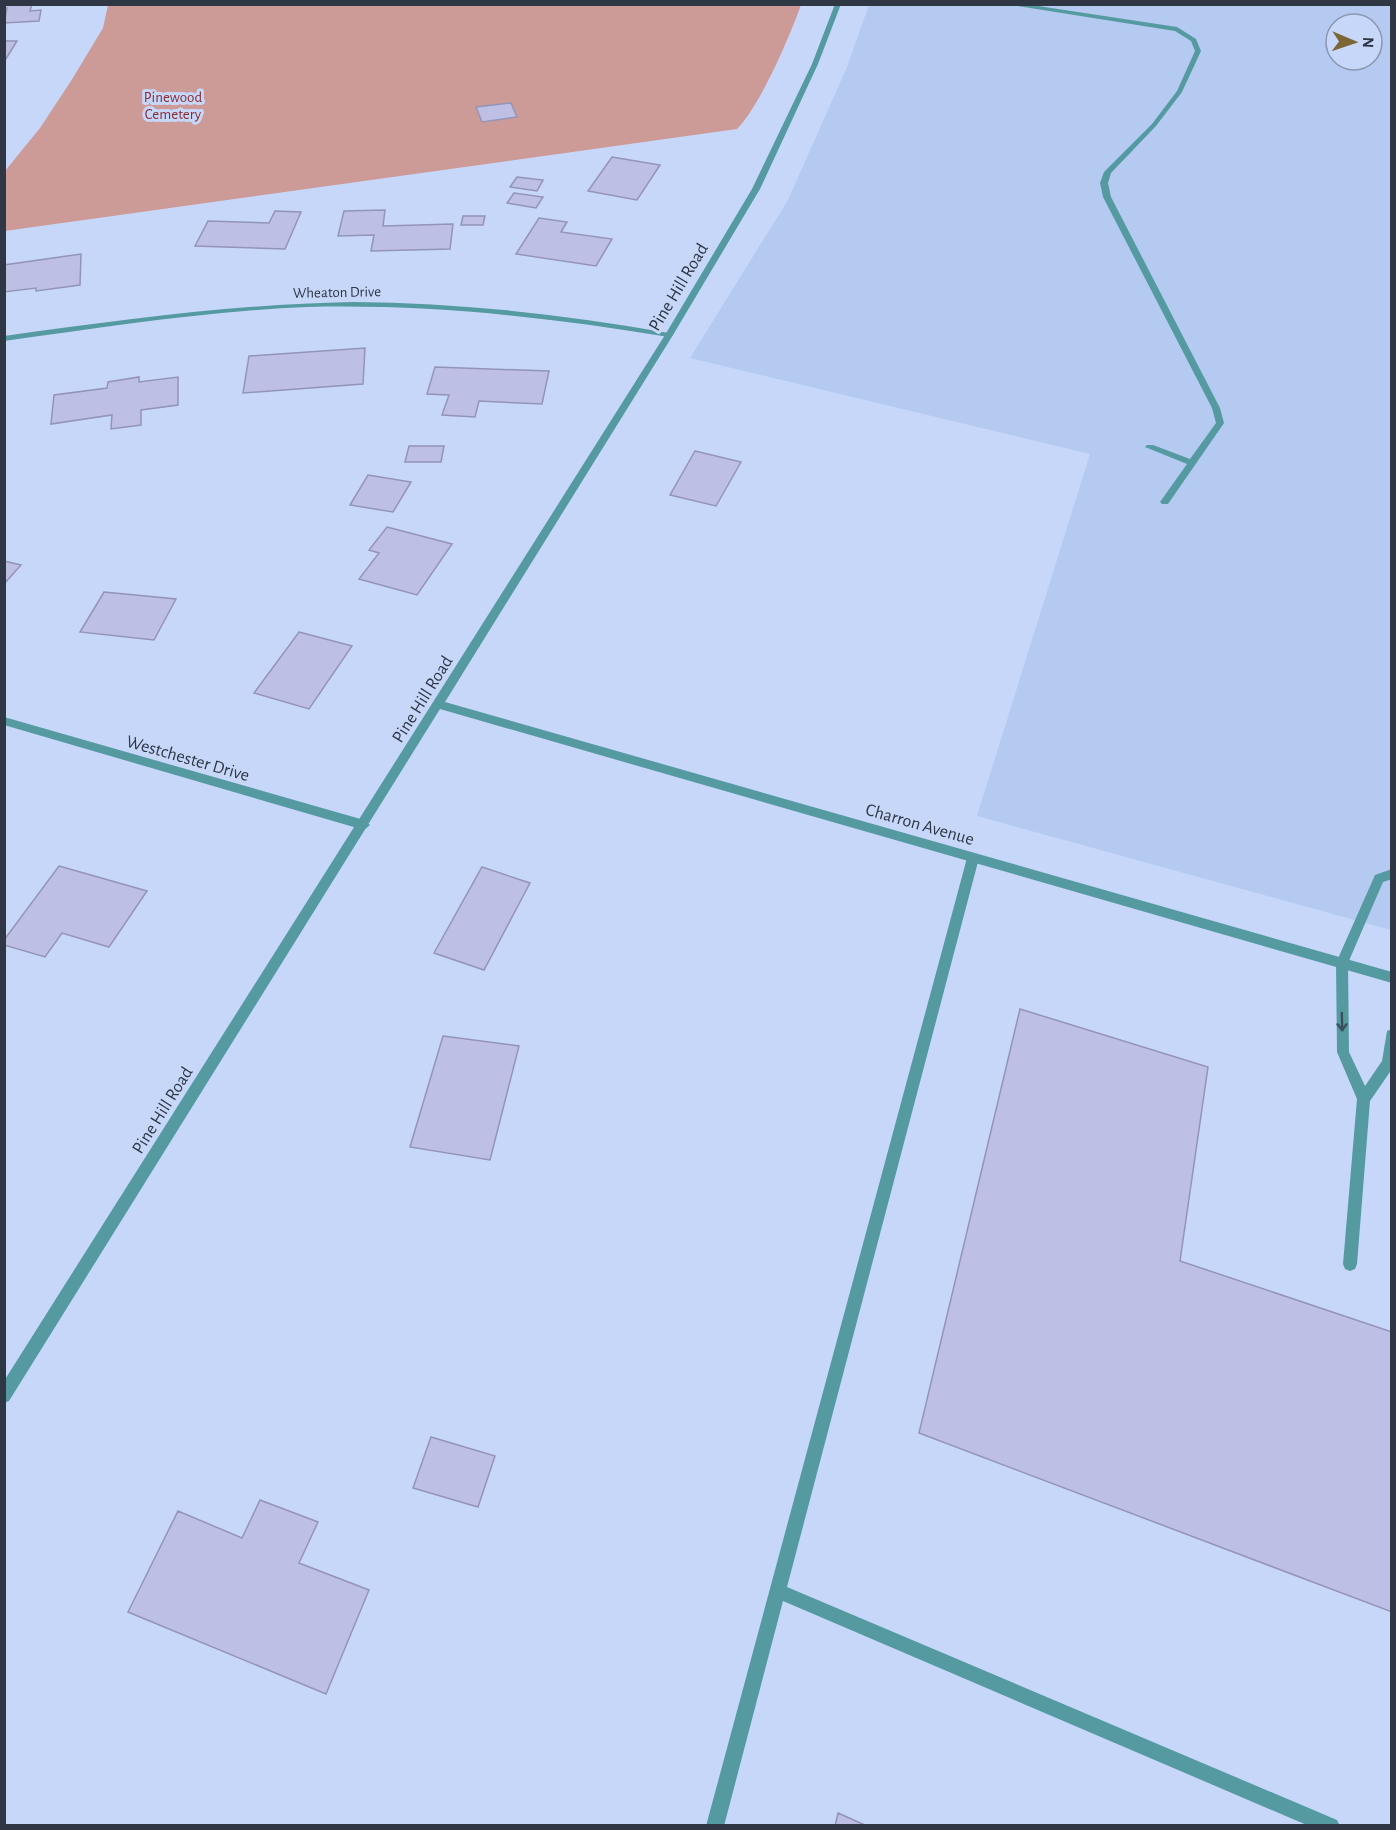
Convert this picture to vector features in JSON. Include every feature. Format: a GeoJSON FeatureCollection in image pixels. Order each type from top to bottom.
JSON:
{"type":"FeatureCollection","features":[{"type":"Feature","properties":{"kind":"street","name":"Pine Hill Road"},"geometry":{"type":"LineString","coordinates":[[4,1396],[669,335],[756,189],[815,64],[838,4]]}},
{"type":"Feature","properties":{"kind":"street"},"geometry":{"type":"LineString","coordinates":[[1008,4],[1177,29],[1194,40],[1198,51],[1180,91],[1154,125],[1108,172],[1104,183],[1107,197],[1216,408],[1220,423],[1165,502]]}},
{"type":"Feature","properties":{"kind":"street","name":"Wheaton Drive"},"geometry":{"type":"LineString","coordinates":[[4,339],[162,318],[306,305],[399,304],[497,309],[669,335]]}},
{"type":"Feature","properties":{"kind":"street"},"geometry":{"type":"LineString","coordinates":[[1150,447],[1192,463]]}},
{"type":"Feature","properties":{"kind":"street","name":"Charron Avenue"},"geometry":{"type":"LineString","coordinates":[[438,704],[1392,978]]}},
{"type":"Feature","properties":{"kind":"street","name":"Westchester Drive"},"geometry":{"type":"LineString","coordinates":[[4,721],[364,825]]}},
{"type":"Feature","properties":{"kind":"street"},"geometry":{"type":"LineString","coordinates":[[715,1826],[973,858]]}},
{"type":"Feature","properties":{"kind":"street"},"geometry":{"type":"LineString","coordinates":[[1364,1099],[1343,1052],[1341,963],[1379,878],[1392,874]]}},
{"type":"Feature","properties":{"kind":"street"},"geometry":{"type":"LineString","coordinates":[[1350,1264],[1364,1099],[1388,1063],[1392,1035]]}},
{"type":"Feature","properties":{"kind":"street"},"geometry":{"type":"LineString","coordinates":[[778,1591],[1331,1826]]}},
{"type":"Feature","properties":{"kind":"shaded area"},"geometry":{"type":"Polygon","coordinates":[[[869,5],[1391,5],[1391,930],[977,816],[1090,454],[690,358],[788,200],[847,67],[869,5]]]}},
{"type":"Feature","properties":{"kind":"green space","name":"Pinewood Cemetery"},"geometry":{"type":"Polygon","coordinates":[[[108,5],[801,5],[765,87],[737,129],[5,231],[5,171],[40,128],[71,81],[103,28],[108,5]]]}},
{"type":"Feature","properties":{"kind":"building"},"geometry":{"type":"Polygon","coordinates":[[[4,4],[32,4],[30,11],[41,10],[39,21],[4,23],[7,8],[4,8],[4,4]]]}},
{"type":"Feature","properties":{"kind":"building"},"geometry":{"type":"Polygon","coordinates":[[[4,41],[17,41],[4,62],[4,41]]]}},
{"type":"Feature","properties":{"kind":"building"},"geometry":{"type":"Polygon","coordinates":[[[511,103],[517,117],[482,122],[476,107],[511,103]]]}},
{"type":"Feature","properties":{"kind":"building"},"geometry":{"type":"Polygon","coordinates":[[[612,157],[660,165],[637,200],[588,191],[612,157]]]}},
{"type":"Feature","properties":{"kind":"building"},"geometry":{"type":"Polygon","coordinates":[[[517,177],[543,180],[537,191],[510,187],[517,177]]]}},
{"type":"Feature","properties":{"kind":"building"},"geometry":{"type":"Polygon","coordinates":[[[514,193],[543,197],[536,208],[507,203],[514,193]]]}},
{"type":"Feature","properties":{"kind":"building"},"geometry":{"type":"Polygon","coordinates":[[[385,210],[383,226],[453,224],[450,249],[371,251],[374,235],[338,236],[344,211],[385,210]]]}},
{"type":"Feature","properties":{"kind":"building"},"geometry":{"type":"Polygon","coordinates":[[[275,211],[301,212],[285,249],[195,246],[208,221],[269,223],[275,211]]]}},
{"type":"Feature","properties":{"kind":"building"},"geometry":{"type":"Polygon","coordinates":[[[463,216],[485,216],[483,225],[461,225],[463,216]]]}},
{"type":"Feature","properties":{"kind":"building"},"geometry":{"type":"Polygon","coordinates":[[[539,218],[567,222],[561,232],[612,239],[596,266],[516,254],[539,218]]]}},
{"type":"Feature","properties":{"kind":"building"},"geometry":{"type":"Polygon","coordinates":[[[81,254],[80,285],[36,291],[36,288],[4,292],[4,265],[81,254]]]}},
{"type":"Feature","properties":{"kind":"building"},"geometry":{"type":"Polygon","coordinates":[[[365,348],[363,384],[243,393],[249,356],[365,348]]]}},
{"type":"Feature","properties":{"kind":"building"},"geometry":{"type":"Polygon","coordinates":[[[435,367],[549,371],[542,404],[479,401],[475,417],[442,415],[449,395],[427,394],[435,367]]]}},
{"type":"Feature","properties":{"kind":"building"},"geometry":{"type":"Polygon","coordinates":[[[139,377],[139,382],[178,377],[178,405],[141,410],[141,425],[111,429],[112,415],[51,424],[54,395],[107,388],[108,382],[139,377]]]}},
{"type":"Feature","properties":{"kind":"building"},"geometry":{"type":"Polygon","coordinates":[[[409,446],[444,446],[441,462],[405,462],[409,446]]]}},
{"type":"Feature","properties":{"kind":"building"},"geometry":{"type":"Polygon","coordinates":[[[695,451],[741,462],[716,506],[670,495],[695,451]]]}},
{"type":"Feature","properties":{"kind":"building"},"geometry":{"type":"Polygon","coordinates":[[[368,475],[411,482],[393,512],[350,505],[368,475]]]}},
{"type":"Feature","properties":{"kind":"building"},"geometry":{"type":"Polygon","coordinates":[[[387,527],[452,544],[417,595],[359,579],[379,553],[369,550],[387,527]]]}},
{"type":"Feature","properties":{"kind":"building"},"geometry":{"type":"Polygon","coordinates":[[[4,561],[21,565],[4,584],[4,561]]]}},
{"type":"Feature","properties":{"kind":"building"},"geometry":{"type":"Polygon","coordinates":[[[104,592],[176,599],[154,640],[80,632],[104,592]]]}},
{"type":"Feature","properties":{"kind":"building"},"geometry":{"type":"Polygon","coordinates":[[[299,632],[352,646],[309,709],[254,693],[299,632]]]}},
{"type":"Feature","properties":{"kind":"building"},"geometry":{"type":"Polygon","coordinates":[[[59,866],[147,891],[109,947],[62,933],[45,957],[4,945],[4,940],[59,866]]]}},
{"type":"Feature","properties":{"kind":"building"},"geometry":{"type":"Polygon","coordinates":[[[482,867],[530,883],[484,970],[434,953],[482,867]]]}},
{"type":"Feature","properties":{"kind":"building"},"geometry":{"type":"Polygon","coordinates":[[[1020,1009],[1208,1067],[1180,1261],[1392,1332],[1392,1612],[919,1433],[1020,1009]]]}},
{"type":"Feature","properties":{"kind":"building"},"geometry":{"type":"Polygon","coordinates":[[[443,1036],[519,1046],[490,1160],[410,1147],[443,1036]]]}},
{"type":"Feature","properties":{"kind":"building"},"geometry":{"type":"Polygon","coordinates":[[[431,1437],[495,1456],[478,1507],[413,1488],[431,1437]]]}},
{"type":"Feature","properties":{"kind":"building"},"geometry":{"type":"Polygon","coordinates":[[[260,1500],[318,1522],[299,1563],[369,1590],[326,1694],[128,1612],[178,1511],[242,1538],[260,1500]]]}},
{"type":"Feature","properties":{"kind":"building"},"geometry":{"type":"Polygon","coordinates":[[[838,1813],[867,1826],[835,1826],[838,1813]]]}}]}
